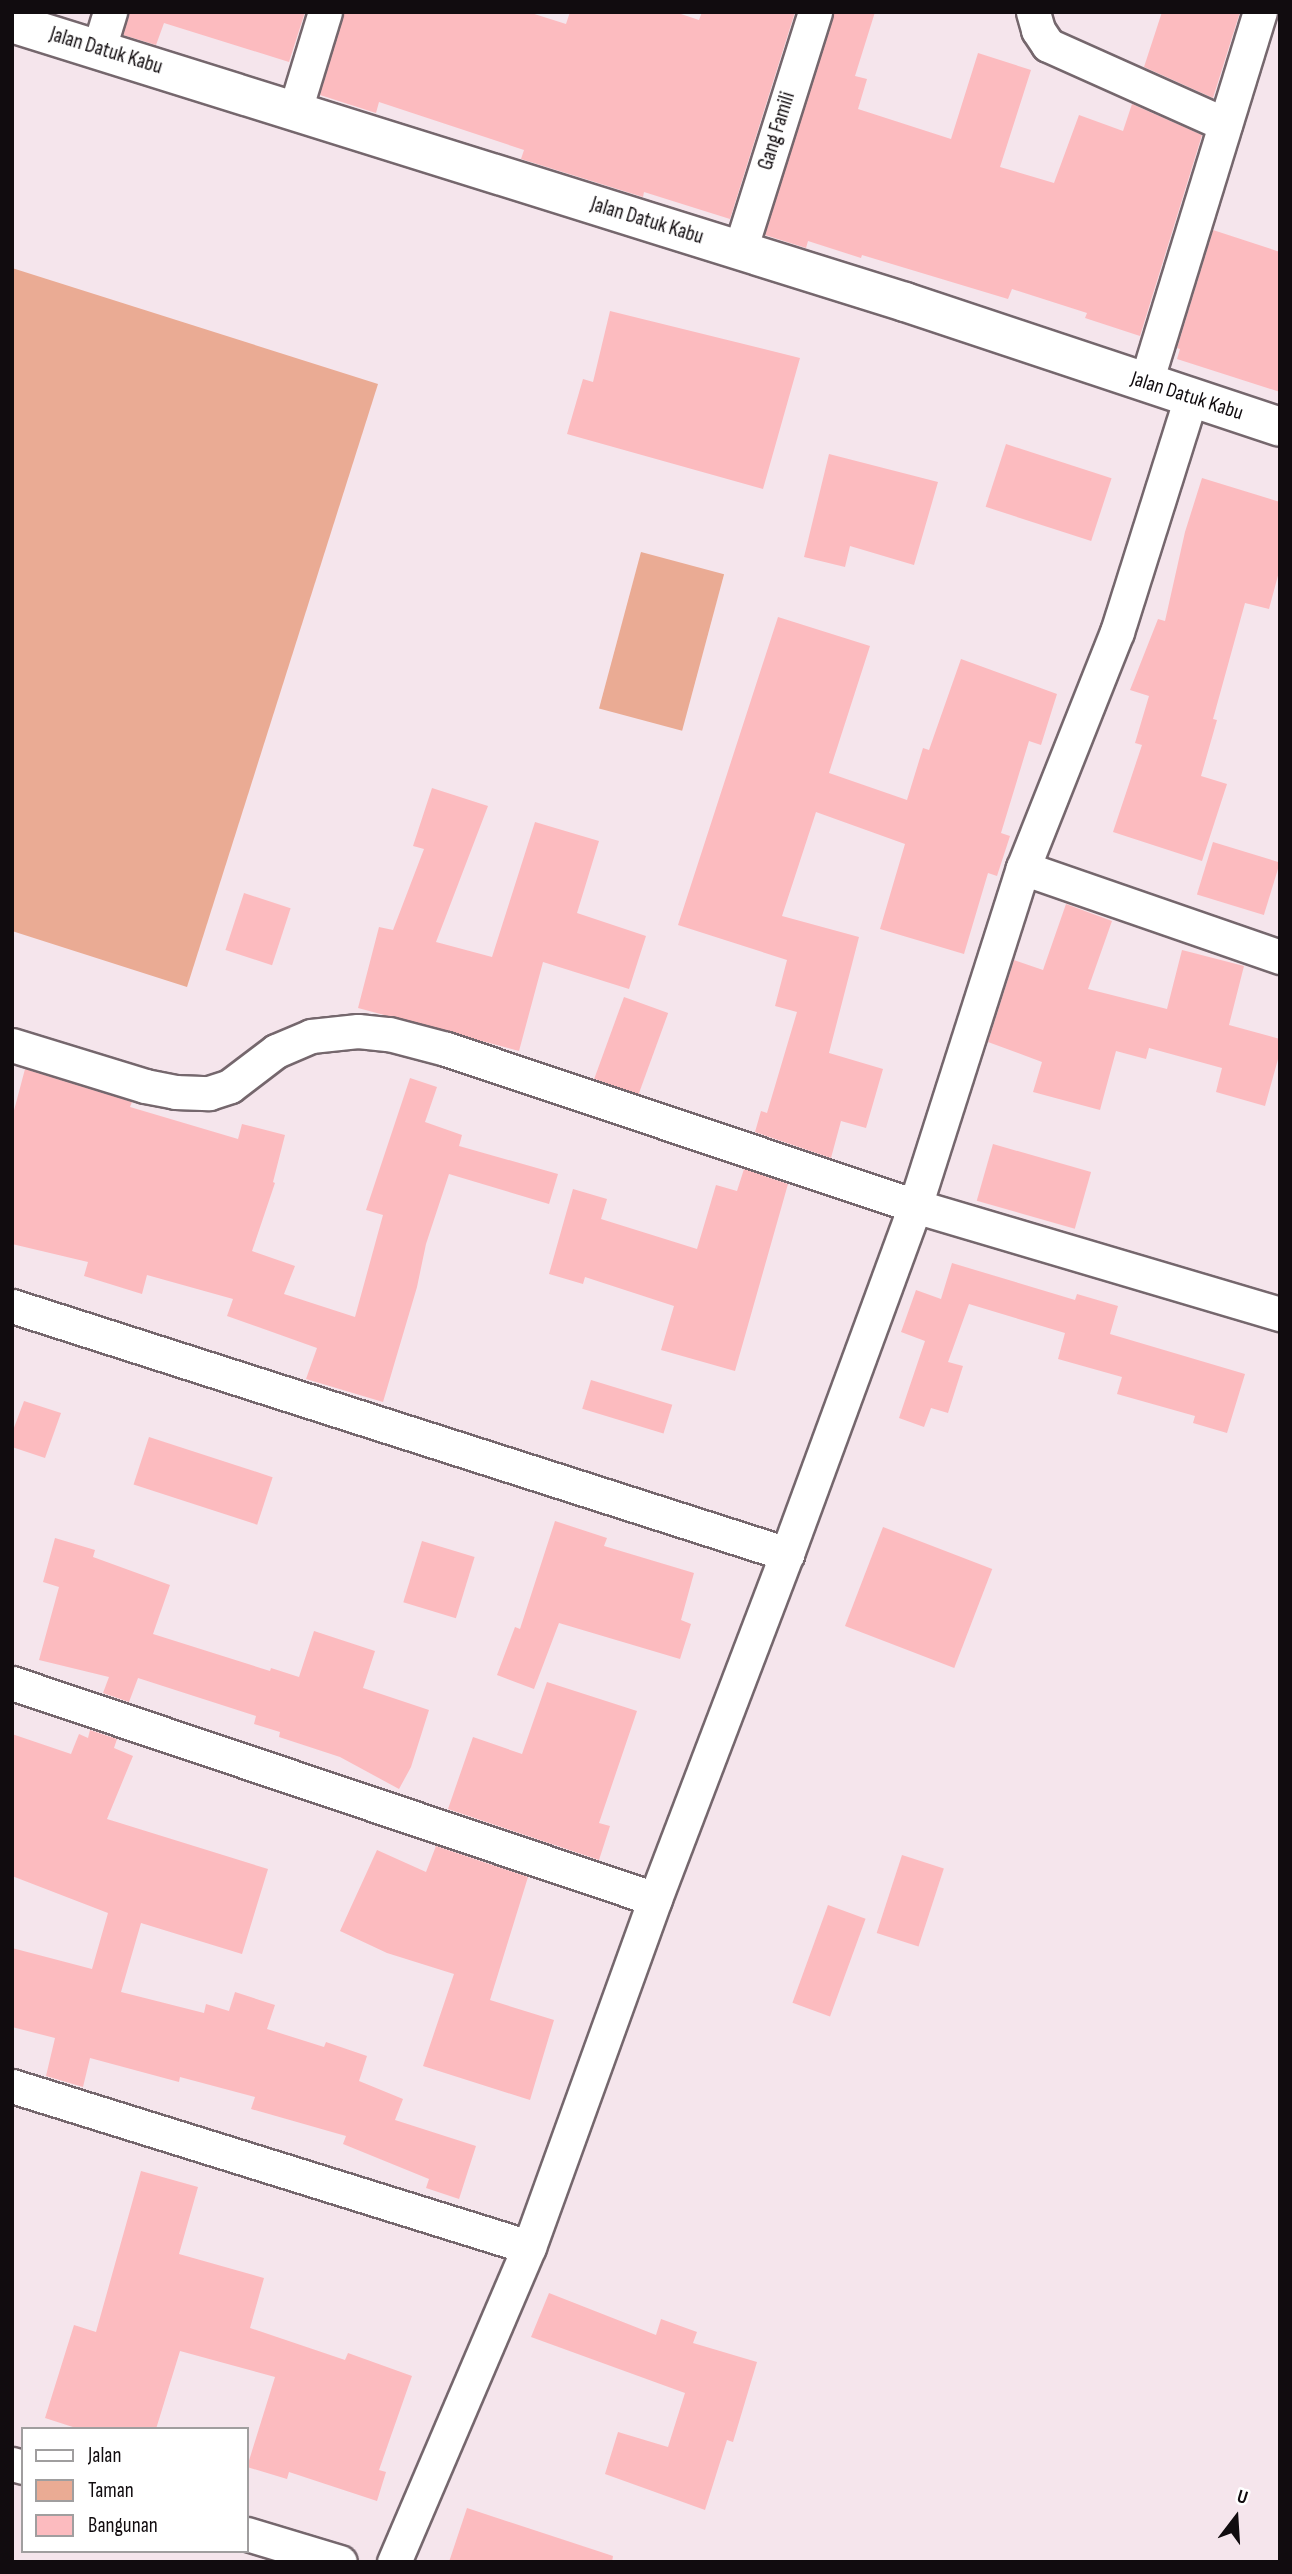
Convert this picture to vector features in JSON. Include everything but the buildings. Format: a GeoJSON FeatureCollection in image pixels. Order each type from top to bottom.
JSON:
{"type":"FeatureCollection","features":[{"type":"Feature","properties":{"kind":"street"},"geometry":{"type":"LineString","coordinates":[[99,48],[110,12]]}},
{"type":"Feature","properties":{"kind":"street"},"geometry":{"type":"LineString","coordinates":[[295,110],[325,12]]}},
{"type":"Feature","properties":{"kind":"street","name":"Gang Famili"},"geometry":{"type":"LineString","coordinates":[[740,250],[814,12]]}},
{"type":"Feature","properties":{"kind":"street"},"geometry":{"type":"LineString","coordinates":[[1033,12],[1038,30],[1048,45],[1071,58],[1225,124]]}},
{"type":"Feature","properties":{"kind":"street"},"geometry":{"type":"LineString","coordinates":[[1146,382],[1259,12]]}},
{"type":"Feature","properties":{"kind":"street","name":"Jalan Datuk Kabu"},"geometry":{"type":"LineString","coordinates":[[12,23],[740,250],[1280,427]]}},
{"type":"Feature","properties":{"kind":"street"},"geometry":{"type":"LineString","coordinates":[[394,2562],[529,2247],[655,1899],[787,1554],[915,1206],[1023,868],[1117,632],[1191,397]]}},
{"type":"Feature","properties":{"kind":"street"},"geometry":{"type":"LineString","coordinates":[[1023,868],[1280,957]]}},
{"type":"Feature","properties":{"kind":"street"},"geometry":{"type":"LineString","coordinates":[[12,1045],[145,1086],[175,1092],[209,1093],[230,1086],[276,1051],[311,1036],[358,1031],[389,1034],[459,1053],[915,1206],[1280,1314]]}},
{"type":"Feature","properties":{"kind":"street"},"geometry":{"type":"LineString","coordinates":[[12,1306],[787,1554]]}},
{"type":"Feature","properties":{"kind":"street"},"geometry":{"type":"LineString","coordinates":[[12,1683],[655,1899]]}},
{"type":"Feature","properties":{"kind":"street"},"geometry":{"type":"LineString","coordinates":[[12,2086],[529,2247]]}},
{"type":"Feature","properties":{"kind":"street"},"geometry":{"type":"LineString","coordinates":[[248,2534],[340,2562]]}},
{"type":"Feature","properties":{"kind":"green space"},"geometry":{"type":"Polygon","coordinates":[[[12,268],[378,384],[187,987],[12,931],[12,268]]]}},
{"type":"Feature","properties":{"kind":"green space"},"geometry":{"type":"Polygon","coordinates":[[[641,552],[724,574],[682,731],[599,708],[641,552]]]}}]}
